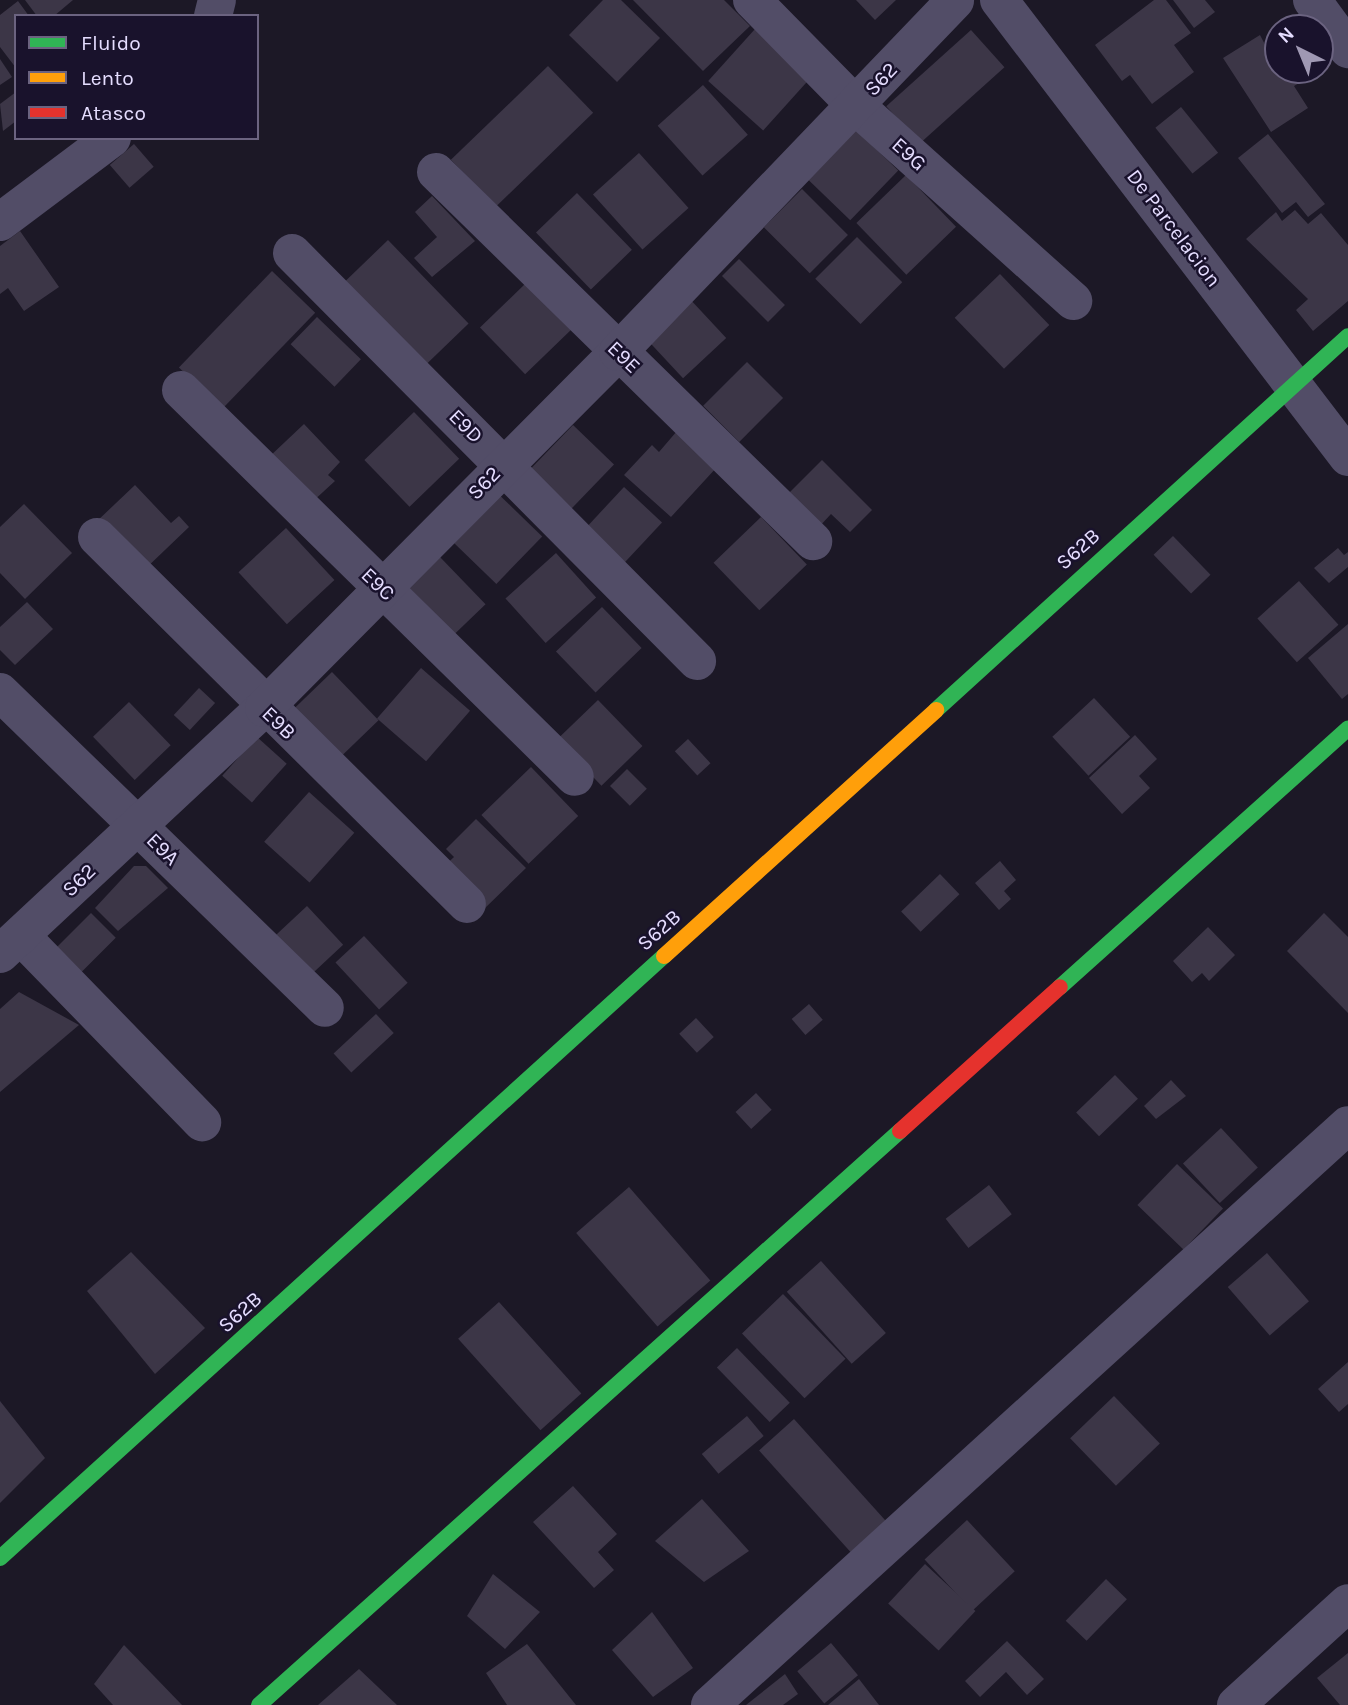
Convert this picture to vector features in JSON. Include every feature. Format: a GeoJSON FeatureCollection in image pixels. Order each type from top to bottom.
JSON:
{"type":"FeatureCollection","features":[{"type":"Feature","properties":{"kind":"street","name":"E9G"},"geometry":{"type":"LineString","coordinates":[[752,0],[856,106],[1073,301]]}},
{"type":"Feature","properties":{"kind":"street","name":"S62"},"geometry":{"type":"LineString","coordinates":[[10,945],[264,708],[503,463],[618,352],[955,0]]}},
{"type":"Feature","properties":{"kind":"street","name":"De Parcelacion"},"geometry":{"type":"LineString","coordinates":[[999,0],[1348,457]]}},
{"type":"Feature","properties":{"kind":"street"},"geometry":{"type":"LineString","coordinates":[[1312,0],[1348,49]]}},
{"type":"Feature","properties":{"kind":"street"},"geometry":{"type":"LineString","coordinates":[[0,222],[109,140]]}},
{"type":"Feature","properties":{"kind":"street","name":"E9E"},"geometry":{"type":"LineString","coordinates":[[436,172],[813,541]]}},
{"type":"Feature","properties":{"kind":"street","name":"E9D"},"geometry":{"type":"LineString","coordinates":[[292,253],[697,661]]}},
{"type":"Feature","properties":{"kind":"street","name":"S62B"},"geometry":{"type":"LineString","coordinates":[[0,1558],[1292,383],[1348,336]]}},
{"type":"Feature","properties":{"kind":"street","name":"E9C"},"geometry":{"type":"LineString","coordinates":[[181,390],[575,777]]}},
{"type":"Feature","properties":{"kind":"street","name":"E9B"},"geometry":{"type":"LineString","coordinates":[[97,537],[264,708],[467,904]]}},
{"type":"Feature","properties":{"kind":"street","name":"E9A"},"geometry":{"type":"LineString","coordinates":[[0,692],[325,1008]]}},
{"type":"Feature","properties":{"kind":"street"},"geometry":{"type":"LineString","coordinates":[[259,1705],[1348,729]]}},
{"type":"Feature","properties":{"kind":"street"},"geometry":{"type":"LineString","coordinates":[[10,945],[202,1122]]}},
{"type":"Feature","properties":{"kind":"street"},"geometry":{"type":"LineString","coordinates":[[710,1705],[1348,1125]]}},
{"type":"Feature","properties":{"kind":"street"},"geometry":{"type":"LineString","coordinates":[[1236,1705],[1348,1603]]}},
{"type":"Feature","properties":{"kind":"building"},"geometry":{"type":"Polygon","coordinates":[[[25,0],[73,0],[56,14],[36,14],[25,0]]]}},
{"type":"Feature","properties":{"kind":"building"},"geometry":{"type":"Polygon","coordinates":[[[603,0],[621,0],[660,38],[617,82],[569,35],[603,0]]]}},
{"type":"Feature","properties":{"kind":"building"},"geometry":{"type":"Polygon","coordinates":[[[633,0],[724,0],[750,26],[703,71],[633,0]]]}},
{"type":"Feature","properties":{"kind":"building"},"geometry":{"type":"Polygon","coordinates":[[[856,0],[896,0],[875,20],[856,0]]]}},
{"type":"Feature","properties":{"kind":"building"},"geometry":{"type":"Polygon","coordinates":[[[1154,0],[1166,0],[1191,33],[1174,45],[1194,72],[1152,104],[1130,75],[1122,81],[1095,45],[1154,0]]]}},
{"type":"Feature","properties":{"kind":"building"},"geometry":{"type":"Polygon","coordinates":[[[1173,0],[1205,0],[1215,12],[1194,28],[1173,0]]]}},
{"type":"Feature","properties":{"kind":"building"},"geometry":{"type":"Polygon","coordinates":[[[18,1],[28,14],[14,14],[14,65],[0,47],[0,15],[18,1]]]}},
{"type":"Feature","properties":{"kind":"building"},"geometry":{"type":"Polygon","coordinates":[[[755,29],[810,79],[763,131],[708,81],[755,29]]]}},
{"type":"Feature","properties":{"kind":"building"},"geometry":{"type":"Polygon","coordinates":[[[971,30],[1004,67],[920,143],[886,106],[971,30]]]}},
{"type":"Feature","properties":{"kind":"building"},"geometry":{"type":"Polygon","coordinates":[[[1260,35],[1264,43],[1264,84],[1297,84],[1294,86],[1308,108],[1271,132],[1223,58],[1260,35]]]}},
{"type":"Feature","properties":{"kind":"building"},"geometry":{"type":"Polygon","coordinates":[[[0,59],[12,77],[0,85],[0,59]]]}},
{"type":"Feature","properties":{"kind":"building"},"geometry":{"type":"Polygon","coordinates":[[[548,66],[593,113],[496,207],[451,160],[548,66]]]}},
{"type":"Feature","properties":{"kind":"building"},"geometry":{"type":"Polygon","coordinates":[[[703,85],[748,135],[702,176],[658,126],[703,85]]]}},
{"type":"Feature","properties":{"kind":"building"},"geometry":{"type":"Polygon","coordinates":[[[14,94],[14,123],[3,131],[0,104],[14,94]]]}},
{"type":"Feature","properties":{"kind":"building"},"geometry":{"type":"Polygon","coordinates":[[[1181,107],[1218,153],[1192,174],[1155,128],[1181,107]]]}},
{"type":"Feature","properties":{"kind":"building"},"geometry":{"type":"Polygon","coordinates":[[[850,124],[898,171],[850,220],[802,174],[850,124]]]}},
{"type":"Feature","properties":{"kind":"building"},"geometry":{"type":"Polygon","coordinates":[[[1268,134],[1325,204],[1308,217],[1296,202],[1282,213],[1238,158],[1268,134]]]}},
{"type":"Feature","properties":{"kind":"building"},"geometry":{"type":"Polygon","coordinates":[[[134,144],[154,167],[130,188],[110,165],[134,144]]]}},
{"type":"Feature","properties":{"kind":"building"},"geometry":{"type":"Polygon","coordinates":[[[639,153],[689,208],[642,249],[593,194],[639,153]]]}},
{"type":"Feature","properties":{"kind":"building"},"geometry":{"type":"Polygon","coordinates":[[[906,175],[956,227],[906,275],[856,223],[906,175]]]}},
{"type":"Feature","properties":{"kind":"building"},"geometry":{"type":"Polygon","coordinates":[[[802,189],[848,235],[810,273],[764,227],[802,189]]]}},
{"type":"Feature","properties":{"kind":"building"},"geometry":{"type":"Polygon","coordinates":[[[577,193],[632,250],[591,289],[536,233],[577,193]]]}},
{"type":"Feature","properties":{"kind":"building"},"geometry":{"type":"Polygon","coordinates":[[[432,196],[475,241],[432,277],[414,258],[437,237],[415,212],[432,196]]]}},
{"type":"Feature","properties":{"kind":"building"},"geometry":{"type":"Polygon","coordinates":[[[1295,210],[1308,224],[1321,213],[1348,245],[1348,301],[1313,331],[1296,310],[1308,299],[1246,239],[1276,212],[1282,221],[1295,210]]]}},
{"type":"Feature","properties":{"kind":"building"},"geometry":{"type":"Polygon","coordinates":[[[20,231],[59,287],[24,311],[8,288],[0,294],[0,246],[20,231]]]}},
{"type":"Feature","properties":{"kind":"building"},"geometry":{"type":"Polygon","coordinates":[[[857,237],[902,282],[861,324],[815,279],[857,237]]]}},
{"type":"Feature","properties":{"kind":"building"},"geometry":{"type":"Polygon","coordinates":[[[388,240],[469,323],[420,370],[340,287],[388,240]]]}},
{"type":"Feature","properties":{"kind":"building"},"geometry":{"type":"Polygon","coordinates":[[[739,259],[785,305],[768,322],[722,276],[739,259]]]}},
{"type":"Feature","properties":{"kind":"building"},"geometry":{"type":"Polygon","coordinates":[[[272,271],[315,313],[222,409],[179,367],[272,271]]]}},
{"type":"Feature","properties":{"kind":"building"},"geometry":{"type":"Polygon","coordinates":[[[1000,274],[1049,325],[1004,369],[955,318],[1000,274]]]}},
{"type":"Feature","properties":{"kind":"building"},"geometry":{"type":"Polygon","coordinates":[[[526,283],[571,330],[525,374],[480,327],[526,283]]]}},
{"type":"Feature","properties":{"kind":"building"},"geometry":{"type":"Polygon","coordinates":[[[688,297],[726,338],[683,378],[645,337],[688,297]]]}},
{"type":"Feature","properties":{"kind":"building"},"geometry":{"type":"Polygon","coordinates":[[[317,317],[361,359],[334,387],[291,344],[317,317]]]}},
{"type":"Feature","properties":{"kind":"building"},"geometry":{"type":"Polygon","coordinates":[[[747,362],[783,398],[739,442],[703,406],[747,362]]]}},
{"type":"Feature","properties":{"kind":"building"},"geometry":{"type":"Polygon","coordinates":[[[414,412],[459,459],[410,507],[364,460],[414,412]]]}},
{"type":"Feature","properties":{"kind":"building"},"geometry":{"type":"Polygon","coordinates":[[[304,424],[340,462],[328,475],[335,481],[311,503],[268,458],[304,424]]]}},
{"type":"Feature","properties":{"kind":"building"},"geometry":{"type":"Polygon","coordinates":[[[573,425],[614,465],[570,511],[529,471],[573,425]]]}},
{"type":"Feature","properties":{"kind":"building"},"geometry":{"type":"Polygon","coordinates":[[[677,431],[717,467],[671,517],[624,475],[652,445],[659,452],[677,431]]]}},
{"type":"Feature","properties":{"kind":"building"},"geometry":{"type":"Polygon","coordinates":[[[822,460],[872,510],[850,532],[831,514],[818,528],[786,496],[822,460]]]}},
{"type":"Feature","properties":{"kind":"building"},"geometry":{"type":"Polygon","coordinates":[[[135,485],[171,523],[179,516],[189,527],[142,572],[95,523],[135,485]]]}},
{"type":"Feature","properties":{"kind":"building"},"geometry":{"type":"Polygon","coordinates":[[[489,485],[542,536],[496,584],[443,532],[489,485]]]}},
{"type":"Feature","properties":{"kind":"building"},"geometry":{"type":"Polygon","coordinates":[[[624,487],[662,522],[621,566],[583,531],[624,487]]]}},
{"type":"Feature","properties":{"kind":"building"},"geometry":{"type":"Polygon","coordinates":[[[24,504],[72,553],[25,599],[0,573],[0,527],[24,504]]]}},
{"type":"Feature","properties":{"kind":"building"},"geometry":{"type":"Polygon","coordinates":[[[761,517],[807,564],[759,610],[714,563],[761,517]]]}},
{"type":"Feature","properties":{"kind":"building"},"geometry":{"type":"Polygon","coordinates":[[[286,528],[334,580],[287,624],[238,572],[286,528]]]}},
{"type":"Feature","properties":{"kind":"building"},"geometry":{"type":"Polygon","coordinates":[[[1173,536],[1211,575],[1191,594],[1154,555],[1173,536]]]}},
{"type":"Feature","properties":{"kind":"building"},"geometry":{"type":"Polygon","coordinates":[[[1338,548],[1344,555],[1348,552],[1348,567],[1329,583],[1314,568],[1338,548]]]}},
{"type":"Feature","properties":{"kind":"building"},"geometry":{"type":"Polygon","coordinates":[[[556,553],[596,598],[546,643],[505,599],[556,553]]]}},
{"type":"Feature","properties":{"kind":"building"},"geometry":{"type":"Polygon","coordinates":[[[439,556],[486,604],[452,637],[405,589],[439,556]]]}},
{"type":"Feature","properties":{"kind":"building"},"geometry":{"type":"Polygon","coordinates":[[[1299,581],[1338,625],[1297,662],[1257,618],[1299,581]]]}},
{"type":"Feature","properties":{"kind":"building"},"geometry":{"type":"Polygon","coordinates":[[[27,602],[53,629],[15,665],[0,650],[0,627],[27,602]]]}},
{"type":"Feature","properties":{"kind":"building"},"geometry":{"type":"Polygon","coordinates":[[[602,607],[642,648],[596,692],[556,651],[602,607]]]}},
{"type":"Feature","properties":{"kind":"building"},"geometry":{"type":"Polygon","coordinates":[[[1348,624],[1348,694],[1342,699],[1308,658],[1348,624]]]}},
{"type":"Feature","properties":{"kind":"building"},"geometry":{"type":"Polygon","coordinates":[[[421,668],[470,711],[426,761],[377,719],[421,668]]]}},
{"type":"Feature","properties":{"kind":"building"},"geometry":{"type":"Polygon","coordinates":[[[332,672],[379,720],[340,758],[293,710],[332,672]]]}},
{"type":"Feature","properties":{"kind":"building"},"geometry":{"type":"Polygon","coordinates":[[[199,688],[215,703],[190,730],[174,715],[199,688]]]}},
{"type":"Feature","properties":{"kind":"building"},"geometry":{"type":"Polygon","coordinates":[[[1094,698],[1130,737],[1088,776],[1052,737],[1094,698]]]}},
{"type":"Feature","properties":{"kind":"building"},"geometry":{"type":"Polygon","coordinates":[[[598,700],[642,746],[601,786],[557,740],[598,700]]]}},
{"type":"Feature","properties":{"kind":"building"},"geometry":{"type":"Polygon","coordinates":[[[129,702],[171,745],[135,780],[93,737],[129,702]]]}},
{"type":"Feature","properties":{"kind":"building"},"geometry":{"type":"Polygon","coordinates":[[[1135,735],[1157,759],[1139,776],[1150,788],[1122,814],[1089,778],[1135,735]]]}},
{"type":"Feature","properties":{"kind":"building"},"geometry":{"type":"Polygon","coordinates":[[[257,737],[287,764],[252,802],[222,776],[257,737]]]}},
{"type":"Feature","properties":{"kind":"building"},"geometry":{"type":"Polygon","coordinates":[[[688,739],[711,763],[697,775],[675,751],[688,739]]]}},
{"type":"Feature","properties":{"kind":"building"},"geometry":{"type":"Polygon","coordinates":[[[531,767],[578,816],[529,864],[481,815],[531,767]]]}},
{"type":"Feature","properties":{"kind":"building"},"geometry":{"type":"Polygon","coordinates":[[[627,769],[647,789],[630,806],[610,786],[627,769]]]}},
{"type":"Feature","properties":{"kind":"building"},"geometry":{"type":"Polygon","coordinates":[[[309,792],[354,833],[310,883],[264,842],[309,792]]]}},
{"type":"Feature","properties":{"kind":"building"},"geometry":{"type":"Polygon","coordinates":[[[476,819],[526,868],[482,911],[440,870],[454,857],[446,849],[476,819]]]}},
{"type":"Feature","properties":{"kind":"building"},"geometry":{"type":"Polygon","coordinates":[[[1000,861],[1016,880],[1004,891],[1011,899],[999,910],[975,883],[1000,861]]]}},
{"type":"Feature","properties":{"kind":"building"},"geometry":{"type":"Polygon","coordinates":[[[134,866],[146,866],[168,888],[118,931],[95,908],[134,866]]]}},
{"type":"Feature","properties":{"kind":"building"},"geometry":{"type":"Polygon","coordinates":[[[940,874],[959,894],[921,932],[901,912],[940,874]]]}},
{"type":"Feature","properties":{"kind":"building"},"geometry":{"type":"Polygon","coordinates":[[[307,906],[343,945],[308,977],[272,939],[307,906]]]}},
{"type":"Feature","properties":{"kind":"building"},"geometry":{"type":"Polygon","coordinates":[[[91,913],[116,938],[70,983],[46,958],[91,913]]]}},
{"type":"Feature","properties":{"kind":"building"},"geometry":{"type":"Polygon","coordinates":[[[1324,913],[1348,937],[1348,1013],[1287,951],[1324,913]]]}},
{"type":"Feature","properties":{"kind":"building"},"geometry":{"type":"Polygon","coordinates":[[[1208,927],[1235,955],[1209,981],[1202,973],[1192,982],[1173,961],[1208,927]]]}},
{"type":"Feature","properties":{"kind":"building"},"geometry":{"type":"Polygon","coordinates":[[[364,936],[408,983],[379,1009],[335,963],[364,936]]]}},
{"type":"Feature","properties":{"kind":"building"},"geometry":{"type":"Polygon","coordinates":[[[19,992],[79,1025],[0,1092],[0,1009],[19,992]]]}},
{"type":"Feature","properties":{"kind":"building"},"geometry":{"type":"Polygon","coordinates":[[[809,1004],[823,1020],[805,1035],[792,1019],[809,1004]]]}},
{"type":"Feature","properties":{"kind":"building"},"geometry":{"type":"Polygon","coordinates":[[[376,1014],[394,1033],[351,1073],[334,1054],[376,1014]]]}},
{"type":"Feature","properties":{"kind":"building"},"geometry":{"type":"Polygon","coordinates":[[[696,1018],[714,1037],[697,1053],[679,1034],[696,1018]]]}},
{"type":"Feature","properties":{"kind":"building"},"geometry":{"type":"Polygon","coordinates":[[[1115,1075],[1138,1099],[1099,1136],[1076,1113],[1115,1075]]]}},
{"type":"Feature","properties":{"kind":"building"},"geometry":{"type":"Polygon","coordinates":[[[1171,1080],[1186,1096],[1156,1119],[1144,1106],[1171,1080]]]}},
{"type":"Feature","properties":{"kind":"building"},"geometry":{"type":"Polygon","coordinates":[[[756,1093],[772,1110],[751,1129],[736,1112],[756,1093]]]}},
{"type":"Feature","properties":{"kind":"building"},"geometry":{"type":"Polygon","coordinates":[[[1221,1128],[1258,1167],[1220,1203],[1183,1163],[1221,1128]]]}},
{"type":"Feature","properties":{"kind":"building"},"geometry":{"type":"Polygon","coordinates":[[[1177,1164],[1223,1208],[1183,1249],[1137,1205],[1177,1164]]]}},
{"type":"Feature","properties":{"kind":"building"},"geometry":{"type":"Polygon","coordinates":[[[989,1185],[1012,1214],[968,1248],[946,1219],[989,1185]]]}},
{"type":"Feature","properties":{"kind":"building"},"geometry":{"type":"Polygon","coordinates":[[[629,1187],[710,1281],[658,1327],[576,1233],[629,1187]]]}},
{"type":"Feature","properties":{"kind":"building"},"geometry":{"type":"Polygon","coordinates":[[[131,1252],[205,1328],[155,1374],[87,1291],[131,1252]]]}},
{"type":"Feature","properties":{"kind":"building"},"geometry":{"type":"Polygon","coordinates":[[[1267,1253],[1309,1301],[1270,1335],[1228,1287],[1267,1253]]]}},
{"type":"Feature","properties":{"kind":"building"},"geometry":{"type":"Polygon","coordinates":[[[821,1261],[886,1333],[852,1364],[787,1292],[821,1261]]]}},
{"type":"Feature","properties":{"kind":"building"},"geometry":{"type":"Polygon","coordinates":[[[783,1294],[846,1359],[805,1398],[742,1334],[783,1294]]]}},
{"type":"Feature","properties":{"kind":"building"},"geometry":{"type":"Polygon","coordinates":[[[499,1302],[581,1393],[540,1430],[458,1339],[499,1302]]]}},
{"type":"Feature","properties":{"kind":"building"},"geometry":{"type":"Polygon","coordinates":[[[737,1348],[790,1403],[770,1422],[717,1367],[737,1348]]]}},
{"type":"Feature","properties":{"kind":"building"},"geometry":{"type":"Polygon","coordinates":[[[1348,1362],[1348,1404],[1339,1412],[1318,1389],[1348,1362]]]}},
{"type":"Feature","properties":{"kind":"building"},"geometry":{"type":"Polygon","coordinates":[[[1114,1396],[1160,1443],[1116,1486],[1070,1438],[1114,1396]]]}},
{"type":"Feature","properties":{"kind":"building"},"geometry":{"type":"Polygon","coordinates":[[[0,1401],[45,1458],[0,1503],[0,1401]]]}},
{"type":"Feature","properties":{"kind":"building"},"geometry":{"type":"Polygon","coordinates":[[[747,1416],[764,1436],[719,1474],[702,1454],[747,1416]]]}},
{"type":"Feature","properties":{"kind":"building"},"geometry":{"type":"Polygon","coordinates":[[[794,1419],[886,1521],[851,1552],[759,1450],[794,1419]]]}},
{"type":"Feature","properties":{"kind":"building"},"geometry":{"type":"Polygon","coordinates":[[[573,1486],[617,1534],[598,1552],[614,1570],[594,1588],[533,1522],[573,1486]]]}},
{"type":"Feature","properties":{"kind":"building"},"geometry":{"type":"Polygon","coordinates":[[[702,1499],[749,1551],[704,1582],[655,1541],[702,1499]]]}},
{"type":"Feature","properties":{"kind":"building"},"geometry":{"type":"Polygon","coordinates":[[[967,1520],[1015,1571],[972,1611],[925,1560],[967,1520]]]}},
{"type":"Feature","properties":{"kind":"building"},"geometry":{"type":"Polygon","coordinates":[[[925,1564],[975,1611],[939,1651],[888,1603],[925,1564]]]}},
{"type":"Feature","properties":{"kind":"building"},"geometry":{"type":"Polygon","coordinates":[[[493,1574],[540,1612],[505,1649],[467,1616],[493,1574]]]}},
{"type":"Feature","properties":{"kind":"building"},"geometry":{"type":"Polygon","coordinates":[[[1106,1579],[1127,1599],[1087,1641],[1066,1621],[1106,1579]]]}},
{"type":"Feature","properties":{"kind":"building"},"geometry":{"type":"Polygon","coordinates":[[[652,1612],[693,1668],[653,1697],[612,1650],[652,1612]]]}},
{"type":"Feature","properties":{"kind":"building"},"geometry":{"type":"Polygon","coordinates":[[[1007,1641],[1044,1679],[1027,1695],[1006,1672],[980,1697],[965,1681],[1007,1641]]]}},
{"type":"Feature","properties":{"kind":"building"},"geometry":{"type":"Polygon","coordinates":[[[831,1643],[858,1675],[824,1703],[797,1671],[831,1643]]]}},
{"type":"Feature","properties":{"kind":"building"},"geometry":{"type":"Polygon","coordinates":[[[527,1644],[576,1705],[507,1705],[486,1673],[527,1644]]]}},
{"type":"Feature","properties":{"kind":"building"},"geometry":{"type":"Polygon","coordinates":[[[124,1645],[182,1705],[113,1705],[94,1684],[124,1645]]]}},
{"type":"Feature","properties":{"kind":"building"},"geometry":{"type":"Polygon","coordinates":[[[1348,1653],[1348,1705],[1340,1705],[1317,1678],[1348,1653]]]}},
{"type":"Feature","properties":{"kind":"building"},"geometry":{"type":"Polygon","coordinates":[[[359,1669],[397,1705],[318,1705],[359,1669]]]}},
{"type":"Feature","properties":{"kind":"building"},"geometry":{"type":"Polygon","coordinates":[[[785,1674],[798,1694],[783,1705],[746,1705],[785,1674]]]}},
{"type":"Feature","properties":{"kind":"building"},"geometry":{"type":"Polygon","coordinates":[[[859,1679],[879,1705],[828,1705],[859,1679]]]}},
{"type":"Feature","properties":{"kind":"traffic: fast"},"geometry":{"type":"LineString","coordinates":[[936,710],[1348,336]]}},
{"type":"Feature","properties":{"kind":"traffic: fast"},"geometry":{"type":"LineString","coordinates":[[1060,987],[1348,729]]}},
{"type":"Feature","properties":{"kind":"traffic: fast"},"geometry":{"type":"LineString","coordinates":[[0,1558],[664,956]]}},
{"type":"Feature","properties":{"kind":"traffic: fast"},"geometry":{"type":"LineString","coordinates":[[259,1705],[900,1131]]}},
{"type":"Feature","properties":{"kind":"traffic: slow"},"geometry":{"type":"LineString","coordinates":[[664,956],[936,710]]}},
{"type":"Feature","properties":{"kind":"traffic: jam"},"geometry":{"type":"LineString","coordinates":[[900,1131],[1060,987]]}}]}
